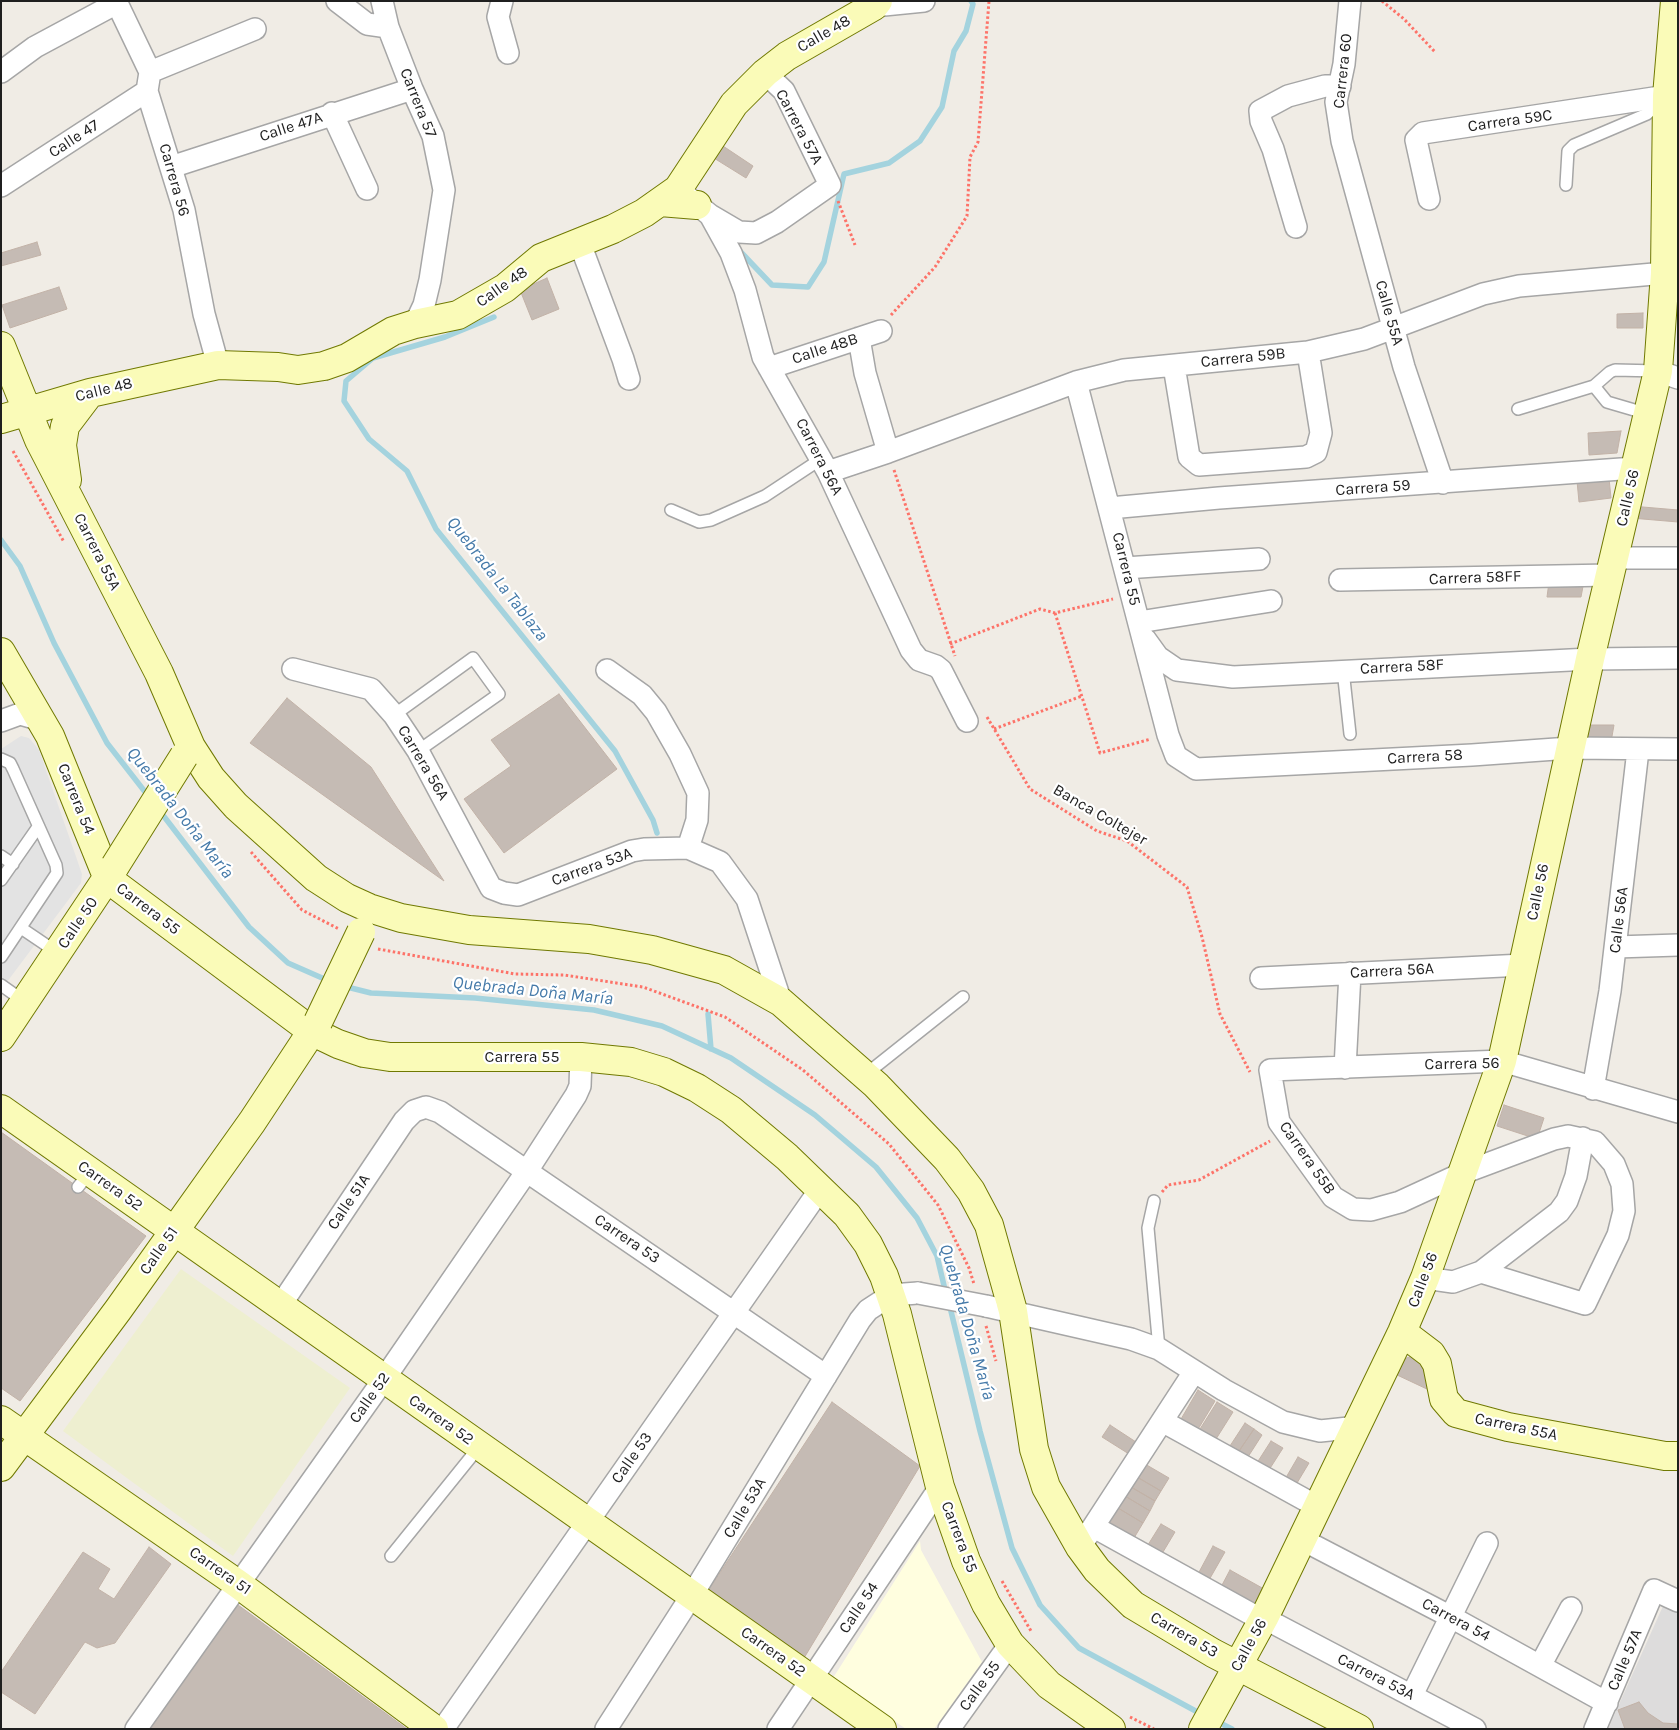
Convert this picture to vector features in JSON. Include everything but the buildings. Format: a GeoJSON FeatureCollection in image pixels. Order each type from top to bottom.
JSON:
{"type":"FeatureCollection","features":[{"type":"Feature","properties":{"kind":"street"},"geometry":{"type":"LineString","coordinates":[[337,1],[367,24],[388,27]]}},
{"type":"Feature","properties":{"kind":"street","name":"Carrera 57"},"geometry":{"type":"LineString","coordinates":[[382,1],[388,27],[433,136],[444,190],[430,280],[424,305],[415,324]]}},
{"type":"Feature","properties":{"kind":"street"},"geometry":{"type":"LineString","coordinates":[[502,1],[498,18],[508,53]]}},
{"type":"Feature","properties":{"kind":"street","name":"Calle 48"},"geometry":{"type":"LineString","coordinates":[[13,415],[90,393],[218,365],[278,367],[298,370],[324,366],[347,358],[393,331],[415,324],[458,315],[506,288],[541,258],[579,241],[613,230],[644,214],[686,203],[734,104],[765,72],[829,30],[876,4],[924,1]]}},
{"type":"Feature","properties":{"kind":"street","name":"Carrera 60"},"geometry":{"type":"LineString","coordinates":[[1342,141],[1336,102],[1340,86],[1350,1]]}},
{"type":"Feature","properties":{"kind":"street","name":"Calle 56"},"geometry":{"type":"LineString","coordinates":[[1203,1729],[1303,1540],[1402,1332],[1425,1278],[1502,1061],[1590,659],[1648,414],[1668,374],[1665,273],[1673,163],[1667,96],[1676,1]]}},
{"type":"Feature","properties":{"kind":"street"},"geometry":{"type":"LineString","coordinates":[[1,72],[35,47],[117,2]]}},
{"type":"Feature","properties":{"kind":"street","name":"Carrera 56"},"geometry":{"type":"LineString","coordinates":[[117,2],[148,82],[170,167],[184,210],[204,314],[218,365]]}},
{"type":"Feature","properties":{"kind":"street","name":"Calle 47"},"geometry":{"type":"LineString","coordinates":[[1,186],[148,82],[255,29]]}},
{"type":"Feature","properties":{"kind":"street","name":"Carrera 57A"},"geometry":{"type":"LineString","coordinates":[[686,203],[739,232],[756,233],[776,222],[830,185],[784,91],[765,72]]}},
{"type":"Feature","properties":{"kind":"street"},"geometry":{"type":"LineString","coordinates":[[1296,227],[1273,149],[1261,121],[1260,111],[1288,96],[1325,86],[1340,86]]}},
{"type":"Feature","properties":{"kind":"street","name":"Calle 47A"},"geometry":{"type":"LineString","coordinates":[[170,167],[332,113],[412,89]]}},
{"type":"Feature","properties":{"kind":"street","name":"Carrera 59C"},"geometry":{"type":"LineString","coordinates":[[1429,199],[1416,140],[1424,133],[1557,115],[1667,96]]}},
{"type":"Feature","properties":{"kind":"street"},"geometry":{"type":"LineString","coordinates":[[332,113],[368,189]]}},
{"type":"Feature","properties":{"kind":"street","name":"Calle 55A"},"geometry":{"type":"LineString","coordinates":[[1342,141],[1393,328],[1443,483]]}},
{"type":"Feature","properties":{"kind":"street","name":"Carrera 56A"},"geometry":{"type":"LineString","coordinates":[[686,203],[731,253],[745,290],[755,334],[769,368],[824,466],[911,650],[919,660],[936,666],[941,670],[976,717]]}},
{"type":"Feature","properties":{"kind":"street"},"geometry":{"type":"LineString","coordinates":[[579,241],[624,359],[629,379]]}},
{"type":"Feature","properties":{"kind":"street","name":"Carrera 59B"},"geometry":{"type":"LineString","coordinates":[[824,466],[888,452],[1076,382],[1124,370],[1308,352],[1364,339],[1483,294],[1519,286],[1665,273]]}},
{"type":"Feature","properties":{"kind":"street"},"geometry":{"type":"LineString","coordinates":[[871,334],[865,373],[888,452]]}},
{"type":"Feature","properties":{"kind":"street","name":"Calle 48B"},"geometry":{"type":"LineString","coordinates":[[769,368],[871,334]]}},
{"type":"Feature","properties":{"kind":"street","name":"Carrera 55A"},"geometry":{"type":"LineString","coordinates":[[1,346],[13,415],[70,500],[159,673],[188,751],[224,792],[287,853],[316,878],[347,898],[365,920],[401,918],[469,930],[590,939],[652,950],[724,970],[781,1002]]}},
{"type":"Feature","properties":{"kind":"street"},"geometry":{"type":"LineString","coordinates":[[1174,366],[1189,457],[1199,465],[1306,457],[1316,452],[1321,434],[1308,352]]}},
{"type":"Feature","properties":{"kind":"street","name":"Carrera 55"},"geometry":{"type":"LineString","coordinates":[[1076,382],[1168,735],[1176,756]]}},
{"type":"Feature","properties":{"kind":"street"},"geometry":{"type":"LineString","coordinates":[[70,500],[62,445],[65,426],[90,393]]}},
{"type":"Feature","properties":{"kind":"street","name":"Carrera 59"},"geometry":{"type":"LineString","coordinates":[[1110,508],[1219,498],[1635,468]]}},
{"type":"Feature","properties":{"kind":"street","name":"Carrera 58FF"},"geometry":{"type":"LineString","coordinates":[[1340,580],[1612,566],[1678,558]]}},
{"type":"Feature","properties":{"kind":"street"},"geometry":{"type":"LineString","coordinates":[[1125,568],[1259,559]]}},
{"type":"Feature","properties":{"kind":"street"},"geometry":{"type":"LineString","coordinates":[[1140,628],[1271,600]]}},
{"type":"Feature","properties":{"kind":"street","name":"Carrera 58F"},"geometry":{"type":"LineString","coordinates":[[1140,628],[1158,657],[1177,670],[1233,677],[1590,659],[1678,658]]}},
{"type":"Feature","properties":{"kind":"street","name":"Carrera 54"},"geometry":{"type":"LineString","coordinates":[[1,652],[50,736],[112,872]]}},
{"type":"Feature","properties":{"kind":"street","name":"Carrera 56A"},"geometry":{"type":"LineString","coordinates":[[293,669],[371,689],[394,715],[418,751],[491,888],[504,893],[518,895]]}},
{"type":"Feature","properties":{"kind":"street"},"geometry":{"type":"LineString","coordinates":[[607,670],[642,695],[656,712],[680,754],[698,794],[697,820],[688,848]]}},
{"type":"Feature","properties":{"kind":"street"},"geometry":{"type":"LineString","coordinates":[[1,721],[20,714],[41,720]]}},
{"type":"Feature","properties":{"kind":"street","name":"Carrera 58"},"geometry":{"type":"LineString","coordinates":[[1176,756],[1196,769],[1570,748],[1678,749]]}},
{"type":"Feature","properties":{"kind":"street","name":"Calle 56A"},"geometry":{"type":"LineString","coordinates":[[1593,1088],[1616,947],[1638,750]]}},
{"type":"Feature","properties":{"kind":"street","name":"Calle 50"},"geometry":{"type":"LineString","coordinates":[[1,1037],[112,872],[188,751]]}},
{"type":"Feature","properties":{"kind":"street","name":"Carrera 53A"},"geometry":{"type":"LineString","coordinates":[[518,895],[632,850],[688,848],[720,862],[747,900],[781,1002]]}},
{"type":"Feature","properties":{"kind":"street","name":"Carrera 55"},"geometry":{"type":"LineString","coordinates":[[112,872],[315,1027],[364,1053],[390,1057],[581,1057],[630,1062],[664,1072],[697,1088],[731,1110],[822,1188],[847,1215],[904,1294],[940,1487],[966,1562],[986,1604],[1010,1644],[1049,1684],[1116,1721]]}},
{"type":"Feature","properties":{"kind":"street","name":"Calle 51"},"geometry":{"type":"LineString","coordinates":[[1,1467],[118,1310],[252,1122],[315,1027],[365,920]]}},
{"type":"Feature","properties":{"kind":"street"},"geometry":{"type":"LineString","coordinates":[[1616,947],[1678,945]]}},
{"type":"Feature","properties":{"kind":"street","name":"Carrera 56A"},"geometry":{"type":"LineString","coordinates":[[1261,978],[1522,965]]}},
{"type":"Feature","properties":{"kind":"street"},"geometry":{"type":"LineString","coordinates":[[1345,1068],[1350,974]]}},
{"type":"Feature","properties":{"kind":"street","name":"Carrera 53"},"geometry":{"type":"LineString","coordinates":[[781,1002],[865,1075],[947,1159],[970,1191],[989,1225],[1013,1310],[1034,1449],[1046,1487],[1087,1537],[1097,1570],[1133,1606],[1213,1653],[1238,1664],[1359,1729]]}},
{"type":"Feature","properties":{"kind":"street","name":"Calle 52"},"geometry":{"type":"LineString","coordinates":[[136,1729],[384,1379],[527,1171],[576,1095],[580,1086],[581,1057]]}},
{"type":"Feature","properties":{"kind":"street","name":"Carrera 56"},"geometry":{"type":"LineString","coordinates":[[1260,1072],[1502,1061],[1678,1112]]}},
{"type":"Feature","properties":{"kind":"street","name":"Carrera 55B"},"geometry":{"type":"LineString","coordinates":[[1260,1072],[1279,1122],[1333,1197],[1354,1209],[1371,1210],[1400,1202],[1462,1173],[1554,1138],[1568,1136],[1583,1138]]}},
{"type":"Feature","properties":{"kind":"street","name":"Carrera 53"},"geometry":{"type":"LineString","coordinates":[[426,1107],[440,1112],[826,1376]]}},
{"type":"Feature","properties":{"kind":"street","name":"Calle 51A"},"geometry":{"type":"LineString","coordinates":[[280,1306],[404,1121],[414,1111],[426,1107]]}},
{"type":"Feature","properties":{"kind":"street","name":"Carrera 52"},"geometry":{"type":"LineString","coordinates":[[1,1109],[84,1180],[173,1231],[882,1729]]}},
{"type":"Feature","properties":{"kind":"street"},"geometry":{"type":"LineString","coordinates":[[1425,1278],[1453,1282],[1481,1272],[1559,1212],[1567,1201],[1576,1176],[1583,1138],[1595,1142],[1614,1164],[1622,1184],[1624,1211],[1618,1235],[1584,1304],[1481,1272]]}},
{"type":"Feature","properties":{"kind":"street","name":"Calle 53"},"geometry":{"type":"LineString","coordinates":[[443,1729],[822,1188]]}},
{"type":"Feature","properties":{"kind":"street"},"geometry":{"type":"LineString","coordinates":[[904,1294],[1013,1310],[1131,1339],[1159,1349],[1194,1372],[1283,1422],[1320,1431],[1358,1427]]}},
{"type":"Feature","properties":{"kind":"street","name":"Calle 53A"},"geometry":{"type":"LineString","coordinates":[[606,1729],[692,1595],[860,1320],[868,1310],[904,1294]]}},
{"type":"Feature","properties":{"kind":"street","name":"Carrera 55A"},"geometry":{"type":"LineString","coordinates":[[1402,1332],[1431,1354],[1437,1364],[1444,1399],[1456,1414],[1508,1427],[1665,1456],[1678,1456]]}},
{"type":"Feature","properties":{"kind":"street"},"geometry":{"type":"LineString","coordinates":[[1194,1372],[1087,1537],[1253,1615]]}},
{"type":"Feature","properties":{"kind":"street","name":"Carrera 51"},"geometry":{"type":"LineString","coordinates":[[1,1420],[238,1584],[434,1729]]}},
{"type":"Feature","properties":{"kind":"street"},"geometry":{"type":"LineString","coordinates":[[1162,1421],[1318,1507]]}},
{"type":"Feature","properties":{"kind":"street","name":"Calle 54"},"geometry":{"type":"LineString","coordinates":[[778,1729],[940,1487]]}},
{"type":"Feature","properties":{"kind":"street","name":"Carrera 54"},"geometry":{"type":"LineString","coordinates":[[1303,1540],[1451,1617],[1607,1703]]}},
{"type":"Feature","properties":{"kind":"street"},"geometry":{"type":"LineString","coordinates":[[1412,1695],[1487,1543]]}},
{"type":"Feature","properties":{"kind":"street","name":"Calle 57A"},"geometry":{"type":"LineString","coordinates":[[1595,1729],[1654,1590],[1678,1601]]}},
{"type":"Feature","properties":{"kind":"street"},"geometry":{"type":"LineString","coordinates":[[1540,1666],[1570,1608]]}},
{"type":"Feature","properties":{"kind":"street","name":"Carrera 53A"},"geometry":{"type":"LineString","coordinates":[[1276,1626],[1476,1729]]}},
{"type":"Feature","properties":{"kind":"street","name":"Calle 55"},"geometry":{"type":"LineString","coordinates":[[950,1729],[1010,1644]]}},
{"type":"Feature","properties":{"kind":"lane"},"geometry":{"type":"LineString","coordinates":[[1566,185],[1568,151],[1574,145],[1648,114],[1667,96]]}},
{"type":"Feature","properties":{"kind":"lane"},"geometry":{"type":"LineString","coordinates":[[1518,409],[1594,386],[1615,370],[1668,374]]}},
{"type":"Feature","properties":{"kind":"lane"},"geometry":{"type":"LineString","coordinates":[[1594,386],[1607,402],[1648,414]]}},
{"type":"Feature","properties":{"kind":"lane"},"geometry":{"type":"LineString","coordinates":[[671,510],[699,522],[711,520],[765,496],[824,466]]}},
{"type":"Feature","properties":{"kind":"lane"},"geometry":{"type":"LineString","coordinates":[[394,715],[473,658],[498,694],[418,751]]}},
{"type":"Feature","properties":{"kind":"lane"},"geometry":{"type":"LineString","coordinates":[[1343,670],[1350,734]]}},
{"type":"Feature","properties":{"kind":"lane"},"geometry":{"type":"LineString","coordinates":[[1,760],[10,763],[13,769],[56,865],[57,873],[1,957]]}},
{"type":"Feature","properties":{"kind":"lane"},"geometry":{"type":"LineString","coordinates":[[1,880],[38,828]]}},
{"type":"Feature","properties":{"kind":"lane"},"geometry":{"type":"LineString","coordinates":[[1,856],[13,864]]}},
{"type":"Feature","properties":{"kind":"lane"},"geometry":{"type":"LineString","coordinates":[[21,928],[58,952]]}},
{"type":"Feature","properties":{"kind":"lane"},"geometry":{"type":"LineString","coordinates":[[1,985],[25,1002]]}},
{"type":"Feature","properties":{"kind":"lane"},"geometry":{"type":"LineString","coordinates":[[865,1075],[963,997]]}},
{"type":"Feature","properties":{"kind":"lane"},"geometry":{"type":"LineString","coordinates":[[1154,1201],[1148,1228],[1159,1349]]}},
{"type":"Feature","properties":{"kind":"lane"},"geometry":{"type":"LineString","coordinates":[[391,1556],[479,1447]]}},
{"type":"Feature","properties":{"kind":"path"},"geometry":{"type":"LineString","coordinates":[[871,334],[935,267],[967,216],[970,157],[978,142],[989,1]]}},
{"type":"Feature","properties":{"kind":"path"},"geometry":{"type":"LineString","coordinates":[[1382,1],[1404,19],[1435,52]]}},
{"type":"Feature","properties":{"kind":"path"},"geometry":{"type":"LineString","coordinates":[[842,210],[855,245]]}},
{"type":"Feature","properties":{"kind":"path"},"geometry":{"type":"LineString","coordinates":[[888,452],[950,644],[958,662]]}},
{"type":"Feature","properties":{"kind":"path"},"geometry":{"type":"LineString","coordinates":[[950,644],[1040,609],[1056,613],[1131,594]]}},
{"type":"Feature","properties":{"kind":"path"},"geometry":{"type":"LineString","coordinates":[[1056,613],[1100,753],[1168,735]]}},
{"type":"Feature","properties":{"kind":"path"},"geometry":{"type":"LineString","coordinates":[[994,729],[1082,696]]}},
{"type":"Feature","properties":{"kind":"path","name":"Banca Coltejer"},"geometry":{"type":"LineString","coordinates":[[976,717],[994,729],[1030,789],[1096,831],[1127,841],[1187,888],[1202,937],[1220,1014],[1260,1072]]}},
{"type":"Feature","properties":{"kind":"path"},"geometry":{"type":"LineString","coordinates":[[1154,1201],[1168,1185],[1199,1180],[1287,1133]]}},
{"type":"Feature","properties":{"kind":"path"},"geometry":{"type":"LineString","coordinates":[[1265,1135],[1266,1143]]}},
{"type":"Feature","properties":{"kind":"path"},"geometry":{"type":"LineString","coordinates":[[1002,1580],[1037,1637]]}},
{"type":"Feature","properties":{"kind":"path"},"geometry":{"type":"LineString","coordinates":[[1116,1721],[1154,1729]]}},
{"type":"Feature","properties":{"kind":"shaded area"},"geometry":{"type":"Polygon","coordinates":[[[21,736],[29,738],[39,750],[82,874],[81,883],[1,990],[1,749],[21,736]]]}},
{"type":"Feature","properties":{"kind":"shaded area"},"geometry":{"type":"Polygon","coordinates":[[[181,1269],[350,1388],[233,1556],[63,1431],[181,1269]]]}},
{"type":"Feature","properties":{"kind":"shaded area"},"geometry":{"type":"Polygon","coordinates":[[[920,1541],[921,1550],[982,1662],[934,1729],[906,1729],[833,1678],[920,1541]]]}},
{"type":"Feature","properties":{"kind":"shaded area"},"geometry":{"type":"Polygon","coordinates":[[[1663,1606],[1678,1611],[1678,1729],[1608,1729],[1663,1606]]]}},
{"type":"Feature","properties":{"kind":"waterway","name":"Quebrada La Tablaza"},"geometry":{"type":"LineString","coordinates":[[737,248],[772,285],[808,287],[824,262],[844,174],[889,163],[920,141],[942,107],[954,51],[966,31],[973,4],[971,1]]}},
{"type":"Feature","properties":{"kind":"waterway","name":"Quebrada La Tablaza"},"geometry":{"type":"LineString","coordinates":[[494,317],[445,337],[373,358],[346,381],[344,401],[369,439],[407,471],[436,529],[615,751],[653,820],[657,833]]}},
{"type":"Feature","properties":{"kind":"waterway","name":"Quebrada Doña María"},"geometry":{"type":"LineString","coordinates":[[1,540],[20,566],[54,643],[107,743],[149,797]]}},
{"type":"Feature","properties":{"kind":"waterway","name":"Quebrada Doña María"},"geometry":{"type":"LineString","coordinates":[[159,810],[249,927],[288,963],[329,981]]}},
{"type":"Feature","properties":{"kind":"waterway","name":"Quebrada Doña María"},"geometry":{"type":"LineString","coordinates":[[343,986],[371,993],[475,998],[594,1010],[662,1026],[731,1058],[815,1115],[876,1167],[917,1218],[937,1256],[946,1294]]}},
{"type":"Feature","properties":{"kind":"waterway","name":"Quebrada La Tablaza"},"geometry":{"type":"LineString","coordinates":[[708,1014],[711,1049]]}},
{"type":"Feature","properties":{"kind":"waterway","name":"Quebrada Doña María"},"geometry":{"type":"LineString","coordinates":[[949,1303],[980,1431],[1012,1548],[1040,1605],[1079,1648],[1203,1715]]}},
{"type":"Feature","properties":{"kind":"waterway","name":"Quebrada Doña María"},"geometry":{"type":"LineString","coordinates":[[1216,1721],[1232,1729]]}}]}
